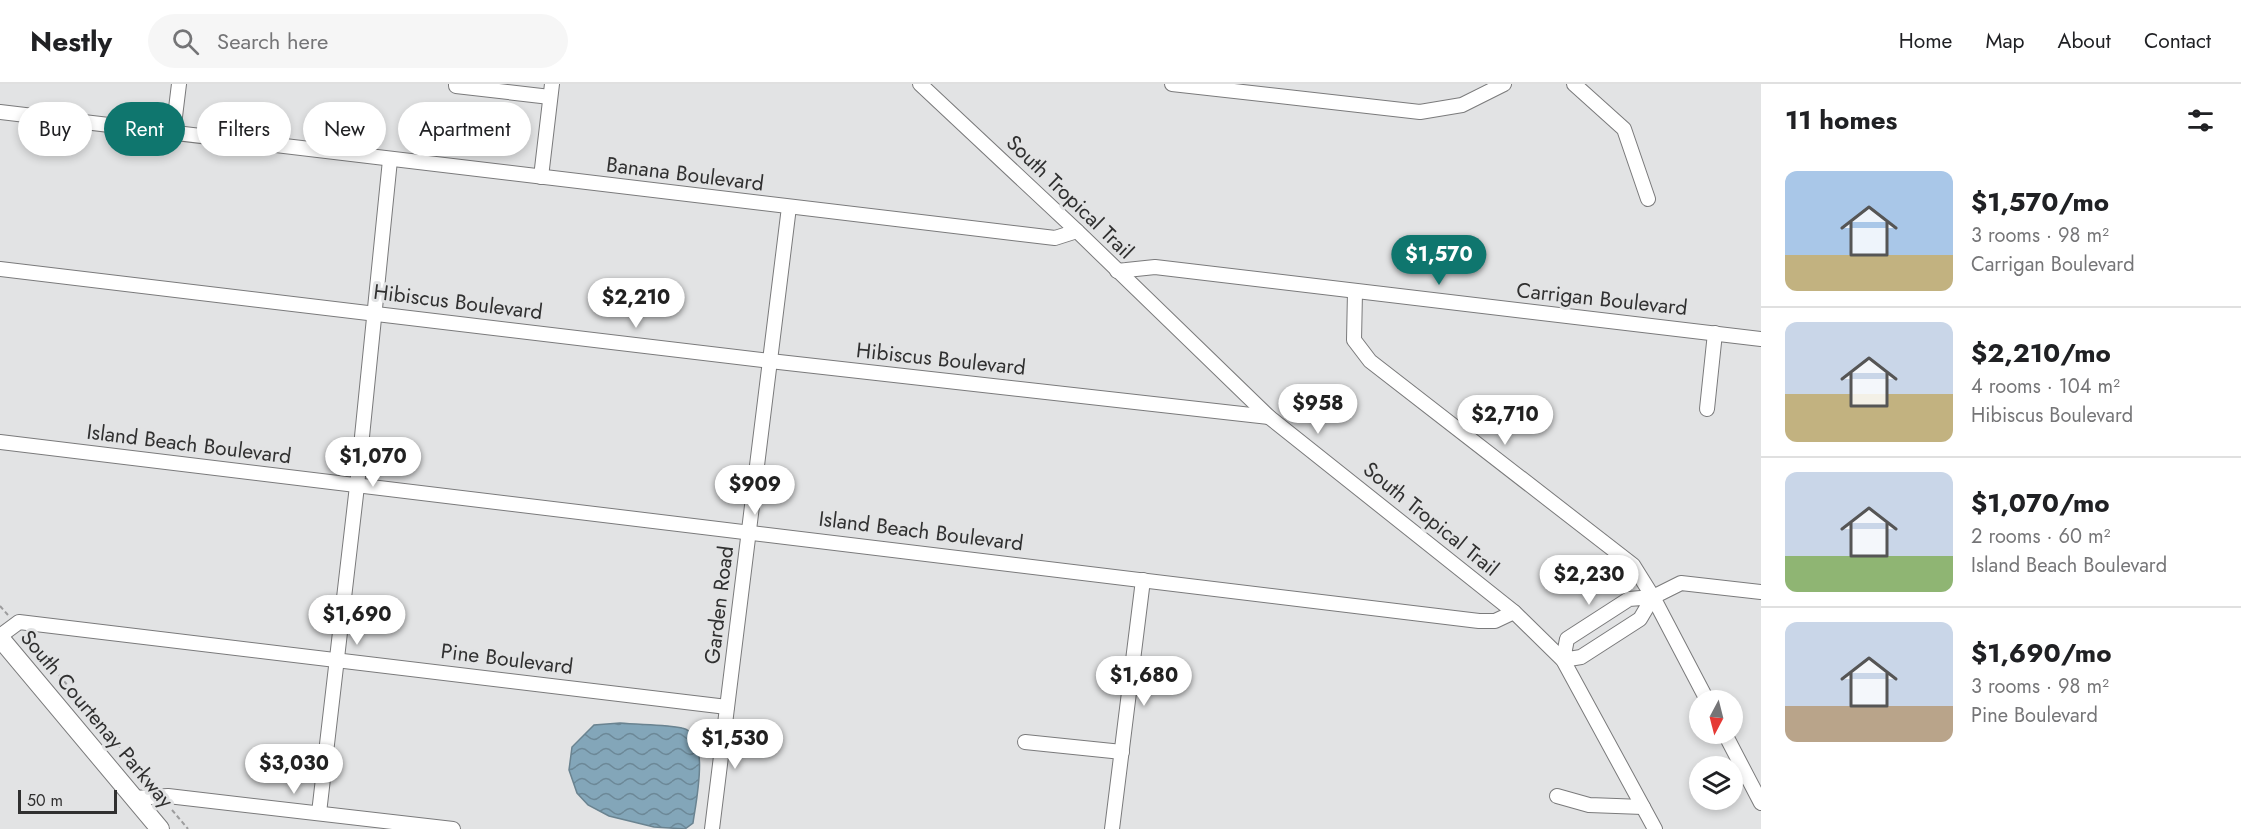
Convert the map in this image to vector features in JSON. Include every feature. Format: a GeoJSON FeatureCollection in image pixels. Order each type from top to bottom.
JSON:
{"type":"FeatureCollection","features":[{"type":"Feature","properties":{"kind":"main road","name":"South Courtenay Parkway"},"geometry":{"type":"LineString","coordinates":[[0,637],[160,829]]}},
{"type":"Feature","properties":{"kind":"street"},"geometry":{"type":"LineString","coordinates":[[176,102],[178,84]]}},
{"type":"Feature","properties":{"kind":"street","name":"South Tropical Trail"},"geometry":{"type":"LineString","coordinates":[[920,84],[1077,231],[1269,417],[1514,612],[1563,660],[1655,829]]}},
{"type":"Feature","properties":{"kind":"street"},"geometry":{"type":"LineString","coordinates":[[1172,84],[1420,112],[1462,105],[1504,84]]}},
{"type":"Feature","properties":{"kind":"street"},"geometry":{"type":"LineString","coordinates":[[1574,84],[1624,129],[1648,199]]}},
{"type":"Feature","properties":{"kind":"street"},"geometry":{"type":"LineString","coordinates":[[456,85],[551,91],[541,177]]}},
{"type":"Feature","properties":{"kind":"street","name":"Banana Boulevard"},"geometry":{"type":"LineString","coordinates":[[0,112],[104,125]]}},
{"type":"Feature","properties":{"kind":"street","name":"Banana Boulevard"},"geometry":{"type":"LineString","coordinates":[[185,134],[1055,238],[1077,231]]}},
{"type":"Feature","properties":{"kind":"street"},"geometry":{"type":"LineString","coordinates":[[320,813],[357,486],[390,160]]}},
{"type":"Feature","properties":{"kind":"street","name":"Garden Road"},"geometry":{"type":"LineString","coordinates":[[712,829],[789,207]]}},
{"type":"Feature","properties":{"kind":"street","name":"Carrigan Boulevard"},"geometry":{"type":"LineString","coordinates":[[1117,272],[1155,267],[1761,339]]}},
{"type":"Feature","properties":{"kind":"street","name":"Hibiscus Boulevard"},"geometry":{"type":"LineString","coordinates":[[0,269],[770,361],[1269,417]]}},
{"type":"Feature","properties":{"kind":"street"},"geometry":{"type":"LineString","coordinates":[[1355,292],[1354,340],[1370,361],[1633,565],[1653,597],[1702,690]]}},
{"type":"Feature","properties":{"kind":"street"},"geometry":{"type":"LineString","coordinates":[[1707,409],[1715,333]]}},
{"type":"Feature","properties":{"kind":"street","name":"Island Beach Boulevard"},"geometry":{"type":"LineString","coordinates":[[0,442],[1479,621],[1496,621],[1514,612]]}},
{"type":"Feature","properties":{"kind":"street"},"geometry":{"type":"LineString","coordinates":[[1112,829],[1143,580]]}},
{"type":"Feature","properties":{"kind":"street"},"geometry":{"type":"LineString","coordinates":[[1653,597],[1640,619],[1581,657],[1563,660],[1568,639],[1629,599],[1653,597],[1681,583],[1761,592]]}},
{"type":"Feature","properties":{"kind":"street","name":"Pine Boulevard"},"geometry":{"type":"LineString","coordinates":[[16,624],[25,623],[727,706]]}},
{"type":"Feature","properties":{"kind":"street"},"geometry":{"type":"LineString","coordinates":[[0,637],[16,624]]}},
{"type":"Feature","properties":{"kind":"street"},"geometry":{"type":"LineString","coordinates":[[1025,742],[1122,752]]}},
{"type":"Feature","properties":{"kind":"street"},"geometry":{"type":"LineString","coordinates":[[1730,744],[1761,803]]}},
{"type":"Feature","properties":{"kind":"street"},"geometry":{"type":"LineString","coordinates":[[1746,773],[1761,774]]}},
{"type":"Feature","properties":{"kind":"street"},"geometry":{"type":"LineString","coordinates":[[134,798],[160,795],[453,829]]}},
{"type":"Feature","properties":{"kind":"street"},"geometry":{"type":"LineString","coordinates":[[1557,796],[1589,805],[1643,807]]}},
{"type":"Feature","properties":{"kind":"path"},"geometry":{"type":"LineString","coordinates":[[0,606],[188,829]]}},
{"type":"Feature","properties":{"kind":"water"},"geometry":{"type":"Polygon","coordinates":[[[620,723],[675,727],[691,733],[696,742],[700,769],[693,823],[685,829],[654,827],[609,816],[588,805],[577,793],[569,770],[572,747],[594,725],[620,723]]]}}]}
